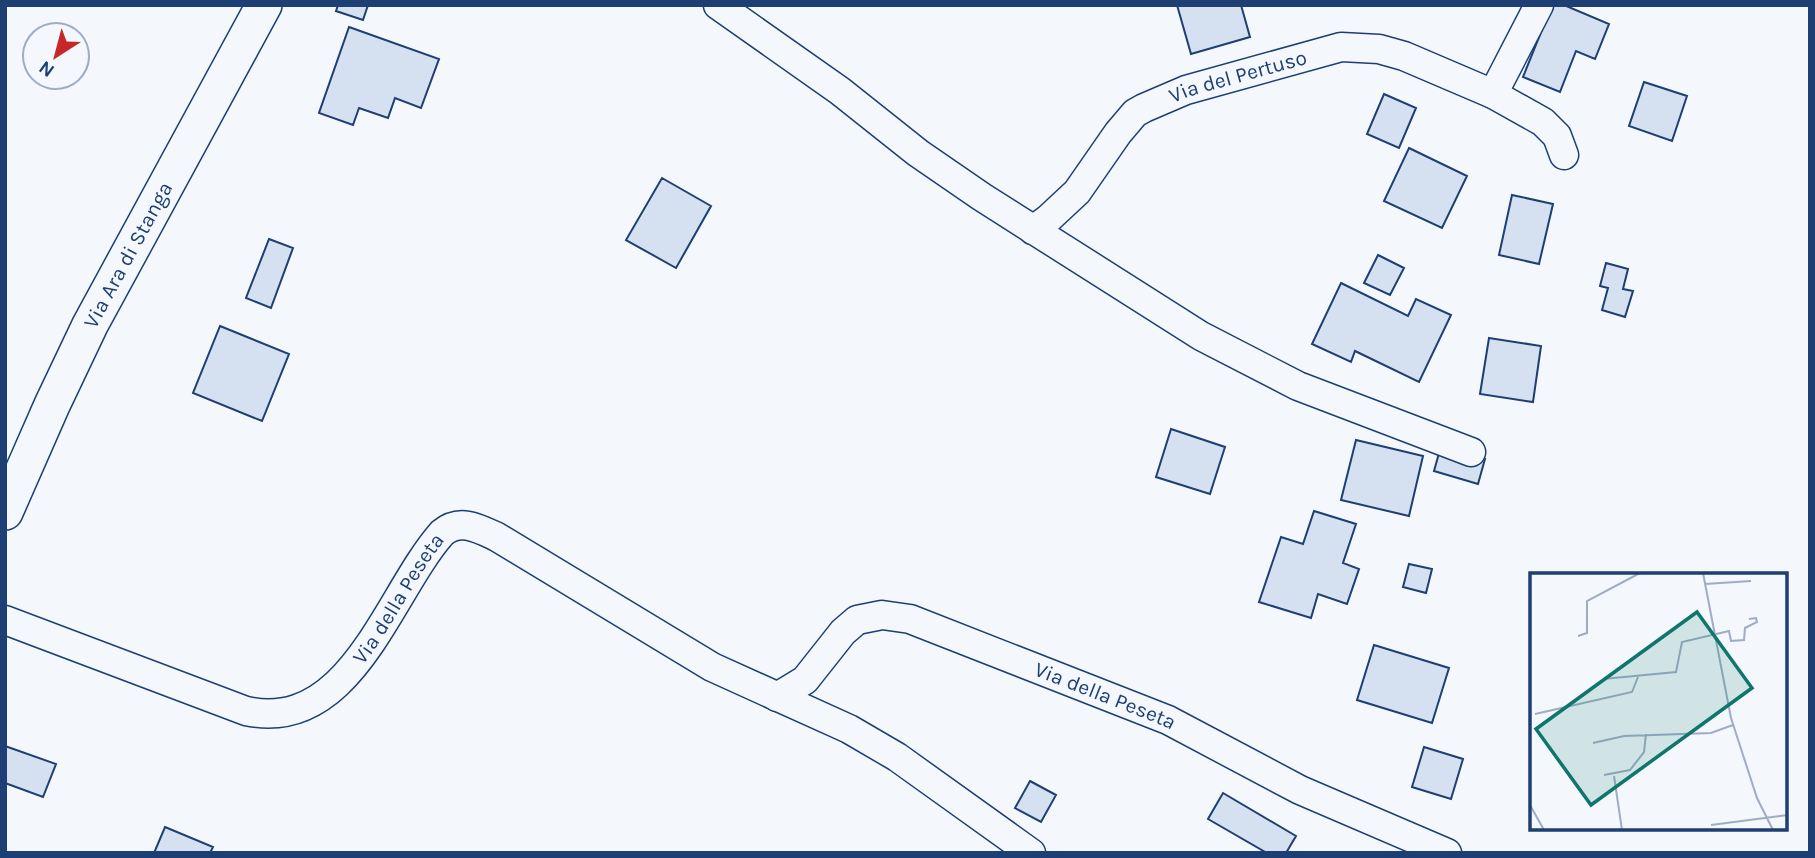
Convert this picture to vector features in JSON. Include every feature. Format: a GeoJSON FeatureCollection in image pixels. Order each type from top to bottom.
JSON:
{"type":"FeatureCollection","features":[{"type":"Feature","properties":{"kind":"street","name":"Via Ara di Stanga"},"geometry":{"type":"LineString","coordinates":[[5,512],[90,325],[264,5]]}},
{"type":"Feature","properties":{"kind":"street"},"geometry":{"type":"LineString","coordinates":[[718,5],[832,85],[947,173],[1166,315],[1250,363],[1317,394],[1471,452]]}},
{"type":"Feature","properties":{"kind":"street"},"geometry":{"type":"LineString","coordinates":[[1493,94],[1539,5]]}},
{"type":"Feature","properties":{"kind":"street","name":"Via del Pertuso"},"geometry":{"type":"LineString","coordinates":[[1033,230],[1077,192],[1135,113],[1186,90],[1317,52],[1354,47],[1379,49],[1404,56],[1493,94],[1543,122],[1557,136],[1564,155]]}},
{"type":"Feature","properties":{"kind":"street","name":"Via della Peseta"},"geometry":{"type":"LineString","coordinates":[[5,620],[246,711],[269,715],[287,713],[317,699],[358,660],[382,627],[436,540],[447,528],[463,524],[472,526],[497,537],[712,667],[849,729],[897,757],[1031,853]]}},
{"type":"Feature","properties":{"kind":"street","name":"Via della Peseta"},"geometry":{"type":"LineString","coordinates":[[777,697],[805,680],[843,632],[857,620],[883,615],[910,619],[1155,714],[1300,790],[1447,853]]}},
{"type":"Feature","properties":{"kind":"building"},"geometry":{"type":"Polygon","coordinates":[[[338,5],[368,5],[363,20],[336,11],[338,5]]]}},
{"type":"Feature","properties":{"kind":"building"},"geometry":{"type":"Polygon","coordinates":[[[1177,5],[1241,5],[1250,37],[1191,54],[1177,5]]]}},
{"type":"Feature","properties":{"kind":"building"},"geometry":{"type":"Polygon","coordinates":[[[1552,5],[1564,5],[1609,24],[1595,59],[1576,51],[1560,92],[1523,77],[1552,5]]]}},
{"type":"Feature","properties":{"kind":"building"},"geometry":{"type":"Polygon","coordinates":[[[349,27],[439,59],[421,108],[395,98],[388,118],[359,108],[353,125],[319,113],[349,27]]]}},
{"type":"Feature","properties":{"kind":"building"},"geometry":{"type":"Polygon","coordinates":[[[1644,82],[1687,96],[1672,141],[1629,126],[1644,82]]]}},
{"type":"Feature","properties":{"kind":"building"},"geometry":{"type":"Polygon","coordinates":[[[1384,94],[1416,108],[1399,148],[1367,134],[1384,94]]]}},
{"type":"Feature","properties":{"kind":"building"},"geometry":{"type":"Polygon","coordinates":[[[1409,148],[1467,176],[1442,228],[1384,201],[1409,148]]]}},
{"type":"Feature","properties":{"kind":"building"},"geometry":{"type":"Polygon","coordinates":[[[662,178],[711,206],[676,268],[626,240],[662,178]]]}},
{"type":"Feature","properties":{"kind":"building"},"geometry":{"type":"Polygon","coordinates":[[[1512,195],[1553,204],[1539,264],[1499,255],[1512,195]]]}},
{"type":"Feature","properties":{"kind":"building"},"geometry":{"type":"Polygon","coordinates":[[[269,239],[293,248],[271,308],[246,298],[269,239]]]}},
{"type":"Feature","properties":{"kind":"building"},"geometry":{"type":"Polygon","coordinates":[[[1378,255],[1404,268],[1390,295],[1364,283],[1378,255]]]}},
{"type":"Feature","properties":{"kind":"building"},"geometry":{"type":"Polygon","coordinates":[[[1606,263],[1628,269],[1623,289],[1633,291],[1625,317],[1602,310],[1608,288],[1600,286],[1606,263]]]}},
{"type":"Feature","properties":{"kind":"building"},"geometry":{"type":"Polygon","coordinates":[[[1341,283],[1408,316],[1416,299],[1451,315],[1419,382],[1355,351],[1351,362],[1312,344],[1341,283]]]}},
{"type":"Feature","properties":{"kind":"building"},"geometry":{"type":"Polygon","coordinates":[[[220,326],[289,354],[262,421],[193,393],[220,326]]]}},
{"type":"Feature","properties":{"kind":"building"},"geometry":{"type":"Polygon","coordinates":[[[1489,338],[1541,346],[1533,402],[1480,394],[1489,338]]]}},
{"type":"Feature","properties":{"kind":"building"},"geometry":{"type":"Polygon","coordinates":[[[1171,429],[1225,447],[1210,494],[1156,477],[1171,429]]]}},
{"type":"Feature","properties":{"kind":"building"},"geometry":{"type":"Polygon","coordinates":[[[1356,440],[1423,456],[1409,516],[1341,500],[1356,440]]]}},
{"type":"Feature","properties":{"kind":"building"},"geometry":{"type":"Polygon","coordinates":[[[1441,446],[1485,459],[1478,484],[1434,471],[1441,446]]]}},
{"type":"Feature","properties":{"kind":"building"},"geometry":{"type":"Polygon","coordinates":[[[1314,511],[1356,524],[1343,563],[1359,569],[1347,604],[1318,594],[1311,618],[1259,602],[1281,537],[1303,544],[1314,511]]]}},
{"type":"Feature","properties":{"kind":"building"},"geometry":{"type":"Polygon","coordinates":[[[1409,564],[1432,569],[1426,593],[1403,587],[1409,564]]]}},
{"type":"Feature","properties":{"kind":"building"},"geometry":{"type":"Polygon","coordinates":[[[1374,645],[1449,668],[1432,723],[1357,700],[1374,645]]]}},
{"type":"Feature","properties":{"kind":"building"},"geometry":{"type":"Polygon","coordinates":[[[5,746],[56,764],[43,797],[5,783],[5,746]]]}},
{"type":"Feature","properties":{"kind":"building"},"geometry":{"type":"Polygon","coordinates":[[[1424,747],[1463,759],[1451,799],[1412,787],[1424,747]]]}},
{"type":"Feature","properties":{"kind":"building"},"geometry":{"type":"Polygon","coordinates":[[[1030,781],[1056,795],[1041,822],[1015,808],[1030,781]]]}},
{"type":"Feature","properties":{"kind":"building"},"geometry":{"type":"Polygon","coordinates":[[[1223,793],[1296,836],[1286,853],[1267,853],[1208,819],[1223,793]]]}},
{"type":"Feature","properties":{"kind":"building"},"geometry":{"type":"Polygon","coordinates":[[[165,827],[213,847],[210,853],[154,853],[165,827]]]}}]}
